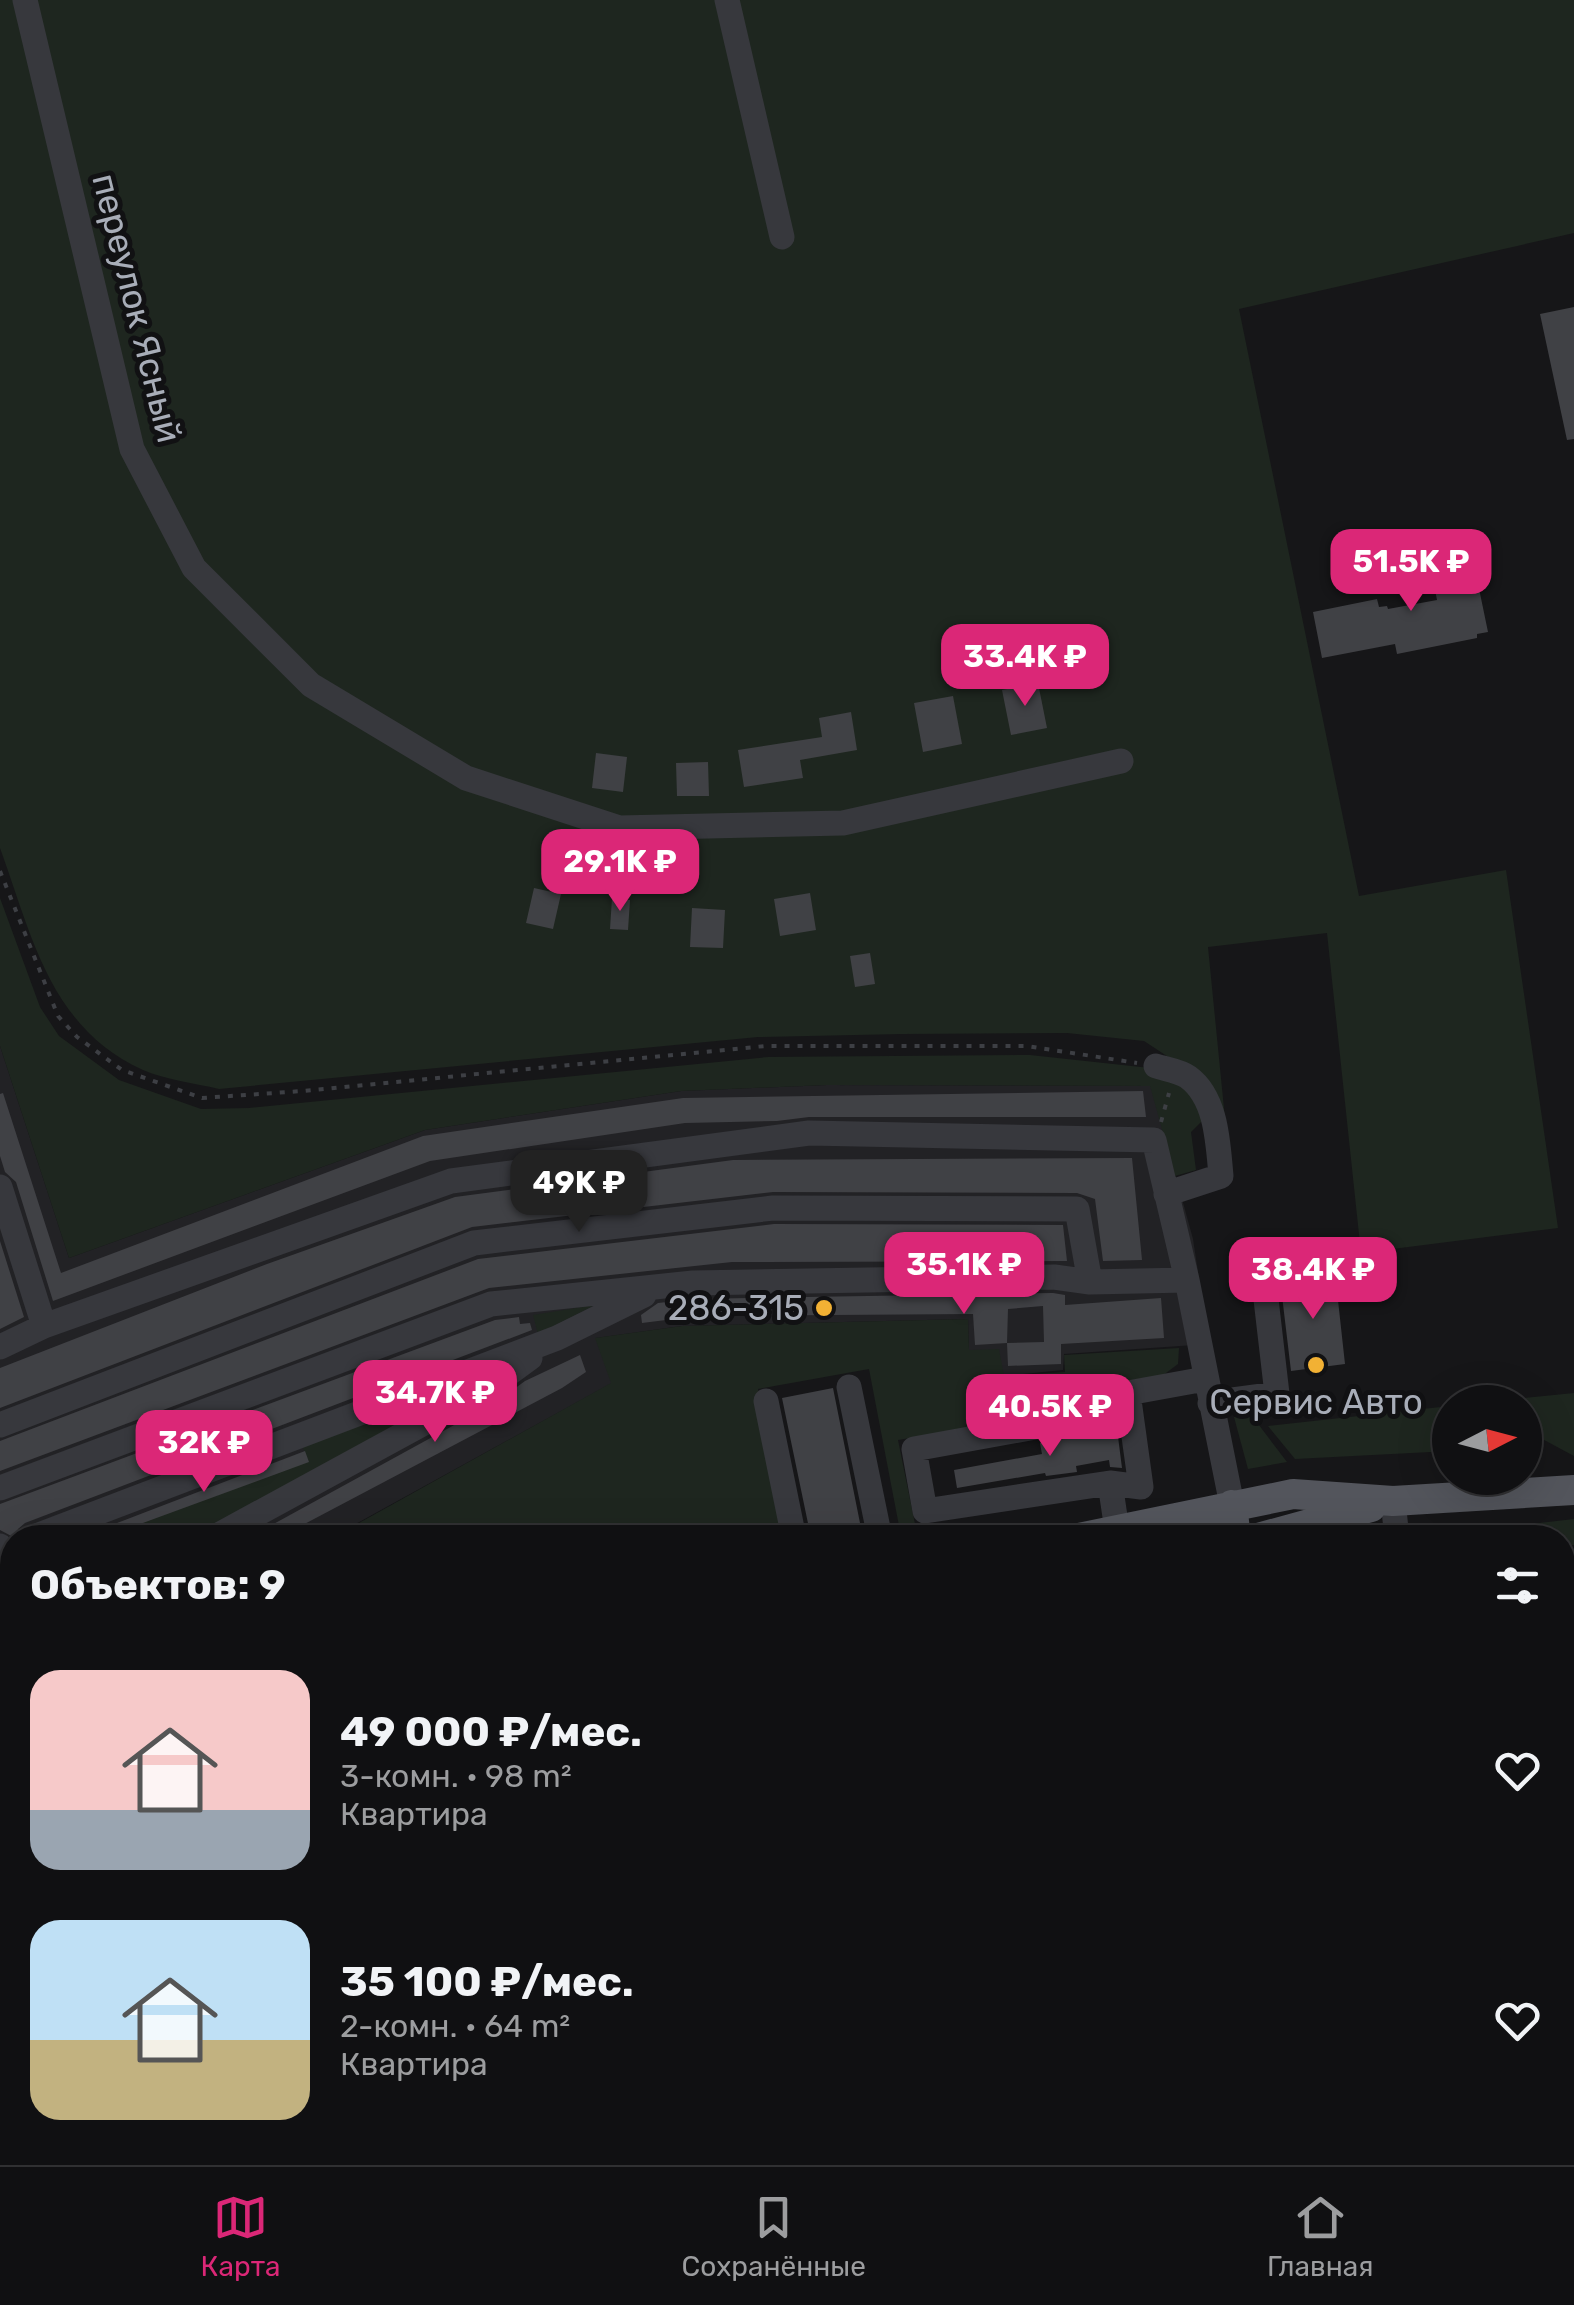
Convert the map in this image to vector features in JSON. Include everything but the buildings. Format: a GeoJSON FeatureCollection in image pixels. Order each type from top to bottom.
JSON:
{"type":"FeatureCollection","features":[{"type":"Feature","properties":{"kind":"main road"},"geometry":{"type":"LineString","coordinates":[[1140,1525],[1293,1494],[1393,1502],[1574,1490]]}},
{"type":"Feature","properties":{"kind":"main road"},"geometry":{"type":"LineString","coordinates":[[1307,1525],[1393,1502]]}},
{"type":"Feature","properties":{"kind":"main road"},"geometry":{"type":"LineString","coordinates":[[1232,1505],[1234,1525]]}},
{"type":"Feature","properties":{"kind":"street","name":"переулок Ясный"},"geometry":{"type":"LineString","coordinates":[[25,0],[132,449],[194,568],[311,685],[466,778],[619,828],[844,824],[1121,761]]}},
{"type":"Feature","properties":{"kind":"street"},"geometry":{"type":"LineString","coordinates":[[727,0],[782,238]]}},
{"type":"Feature","properties":{"kind":"street"},"geometry":{"type":"LineString","coordinates":[[1156,1066],[1188,1076],[1206,1102],[1216,1129],[1220,1176],[1166,1194]]}},
{"type":"Feature","properties":{"kind":"street"},"geometry":{"type":"LineString","coordinates":[[0,1347],[44,1326],[451,1182],[809,1134],[1154,1140],[1187,1280],[1232,1505]]}},
{"type":"Feature","properties":{"kind":"street"},"geometry":{"type":"LineString","coordinates":[[0,1187],[44,1326]]}},
{"type":"Feature","properties":{"kind":"street"},"geometry":{"type":"LineString","coordinates":[[0,1425],[474,1243],[774,1208],[1077,1209],[1090,1282]]}},
{"type":"Feature","properties":{"kind":"street"},"geometry":{"type":"LineString","coordinates":[[1128,1393],[1141,1487],[1110,1483],[926,1512],[914,1449],[1090,1417],[1128,1393],[1277,1394],[1262,1264],[1347,1255]]}},
{"type":"Feature","properties":{"kind":"street"},"geometry":{"type":"LineString","coordinates":[[0,1488],[492,1304],[693,1284],[1054,1276],[1090,1282],[1187,1280]]}},
{"type":"Feature","properties":{"kind":"street"},"geometry":{"type":"LineString","coordinates":[[65,1525],[558,1338],[658,1288]]}},
{"type":"Feature","properties":{"kind":"street"},"geometry":{"type":"LineString","coordinates":[[237,1525],[490,1388],[558,1338]]}},
{"type":"Feature","properties":{"kind":"street"},"geometry":{"type":"LineString","coordinates":[[850,1387],[877,1525]]}},
{"type":"Feature","properties":{"kind":"street"},"geometry":{"type":"LineString","coordinates":[[766,1400],[791,1525]]}},
{"type":"Feature","properties":{"kind":"street"},"geometry":{"type":"LineString","coordinates":[[1110,1483],[1116,1525]]}},
{"type":"Feature","properties":{"kind":"street"},"geometry":{"type":"LineString","coordinates":[[1393,1502],[1396,1525]]}},
{"type":"Feature","properties":{"kind":"path"},"geometry":{"type":"LineString","coordinates":[[0,871],[58,1016],[77,1037],[122,1070],[202,1098],[765,1046],[1026,1046],[1156,1066],[1170,1095],[1154,1140]]}},
{"type":"Feature","properties":{"kind":"shaded area"},"geometry":{"type":"Polygon","coordinates":[[[0,0],[1574,0],[1574,233],[1239,309],[1359,896],[1506,870],[1558,1228],[1361,1253],[1327,933],[1208,947],[1228,1149],[1208,1083],[1144,1041],[1067,1033],[758,1037],[219,1089],[143,1070],[111,1052],[65,1005],[49,976],[0,848],[0,0]]]}},
{"type":"Feature","properties":{"kind":"shaded area"},"geometry":{"type":"Polygon","coordinates":[[[0,898],[40,1007],[59,1036],[119,1080],[201,1109],[249,1108],[768,1057],[1030,1055],[1150,1068],[1179,1076],[1205,1118],[1191,1132],[1196,1170],[1175,1176],[1150,1086],[827,1085],[681,1091],[425,1130],[69,1258],[0,1046],[0,898]]]}},
{"type":"Feature","properties":{"kind":"shaded area"},"geometry":{"type":"Polygon","coordinates":[[[0,1046],[69,1258],[425,1130],[681,1091],[827,1085],[1151,1086],[1193,1239],[1209,1344],[1064,1354],[1063,1370],[1003,1376],[969,1350],[968,1319],[682,1326],[596,1338],[612,1383],[354,1525],[0,1525],[0,1046]]]}},
{"type":"Feature","properties":{"kind":"shaded area"},"geometry":{"type":"Polygon","coordinates":[[[595,1305],[538,1334],[533,1315],[595,1305]]]}},
{"type":"Feature","properties":{"kind":"shaded area"},"geometry":{"type":"Polygon","coordinates":[[[968,1319],[969,1350],[999,1349],[1004,1376],[1065,1372],[1064,1355],[1179,1348],[1178,1364],[1158,1379],[1084,1393],[1064,1412],[898,1440],[915,1525],[899,1525],[869,1369],[758,1389],[786,1525],[355,1525],[611,1383],[595,1338],[682,1326],[968,1319]]]}},
{"type":"Feature","properties":{"kind":"shaded area"},"geometry":{"type":"Polygon","coordinates":[[[478,1378],[476,1388],[223,1525],[137,1525],[308,1461],[302,1445],[478,1378]]]}},
{"type":"Feature","properties":{"kind":"shaded area"},"geometry":{"type":"Polygon","coordinates":[[[1574,1393],[1574,1456],[1542,1439],[1542,1396],[1574,1393]]]}},
{"type":"Feature","properties":{"kind":"shaded area"},"geometry":{"type":"Polygon","coordinates":[[[1432,1408],[1432,1452],[1295,1459],[1268,1426],[1432,1408]]]}},
{"type":"Feature","properties":{"kind":"shaded area"},"geometry":{"type":"Polygon","coordinates":[[[1252,1416],[1287,1462],[1248,1469],[1234,1417],[1252,1416]]]}},
{"type":"Feature","properties":{"kind":"shaded area"},"geometry":{"type":"Polygon","coordinates":[[[1574,1519],[1574,1525],[1521,1525],[1574,1519]]]}},
{"type":"Feature","properties":{"kind":"place","name":"286-315"},"geometry":{"type":"Point","coordinates":[824,1308]}},
{"type":"Feature","properties":{"kind":"place","name":"Сервис Авто"},"geometry":{"type":"Point","coordinates":[1316,1365]}}]}
